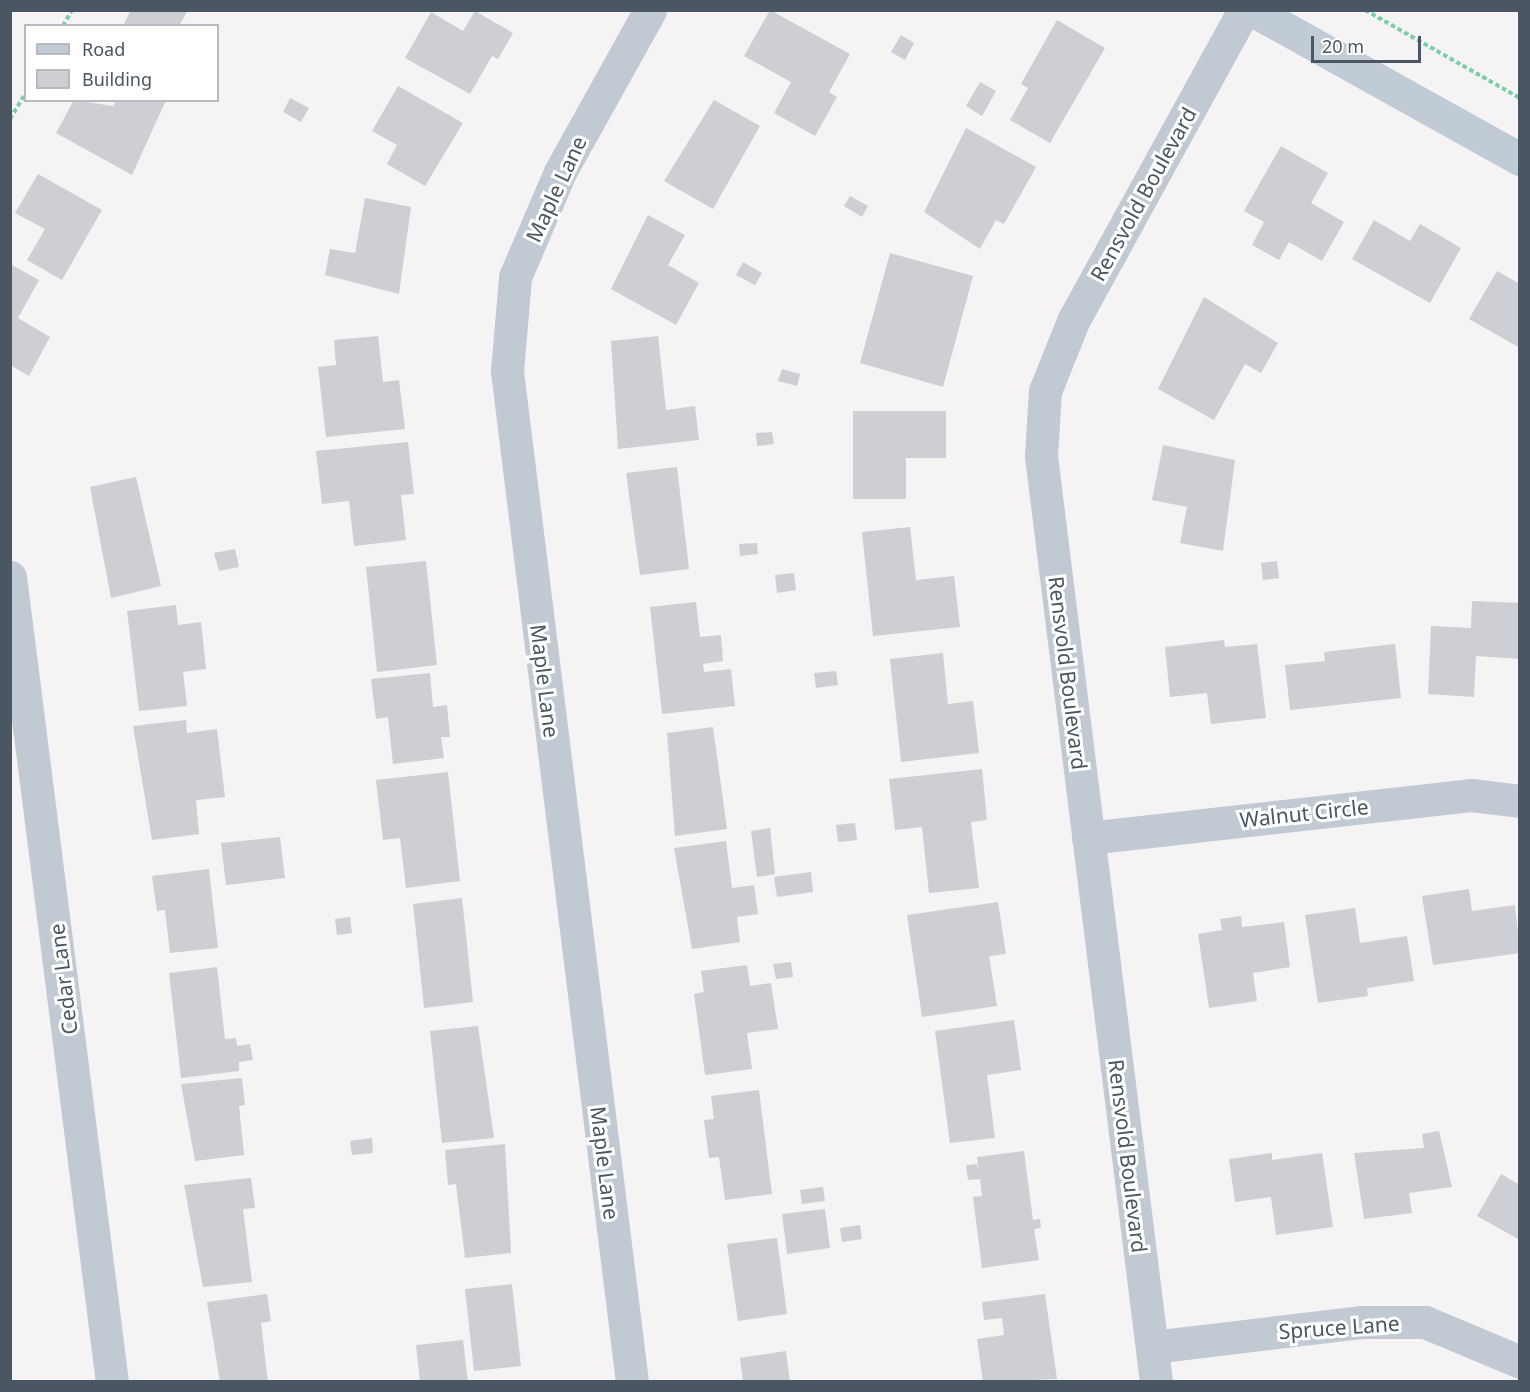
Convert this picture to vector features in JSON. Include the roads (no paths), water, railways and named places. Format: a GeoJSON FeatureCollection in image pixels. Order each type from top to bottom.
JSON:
{"type":"FeatureCollection","features":[{"type":"Feature","properties":{"kind":"street","name":"Maple Lane"},"geometry":{"type":"LineString","coordinates":[[632,1382],[507,371],[515,277],[560,172],[650,10]]}},
{"type":"Feature","properties":{"kind":"street","name":"Rensvold Boulevard"},"geometry":{"type":"LineString","coordinates":[[1156,1382],[1041,456],[1045,391],[1073,321],[1244,10]]}},
{"type":"Feature","properties":{"kind":"street"},"geometry":{"type":"LineString","coordinates":[[1252,10],[1520,159]]}},
{"type":"Feature","properties":{"kind":"street","name":"Cedar Lane"},"geometry":{"type":"LineString","coordinates":[[10,578],[112,1382]]}},
{"type":"Feature","properties":{"kind":"street","name":"Walnut Circle"},"geometry":{"type":"LineString","coordinates":[[1088,838],[1471,795],[1520,801]]}},
{"type":"Feature","properties":{"kind":"street","name":"Spruce Lane"},"geometry":{"type":"LineString","coordinates":[[1152,1347],[1361,1322],[1425,1322],[1520,1362]]}}]}
